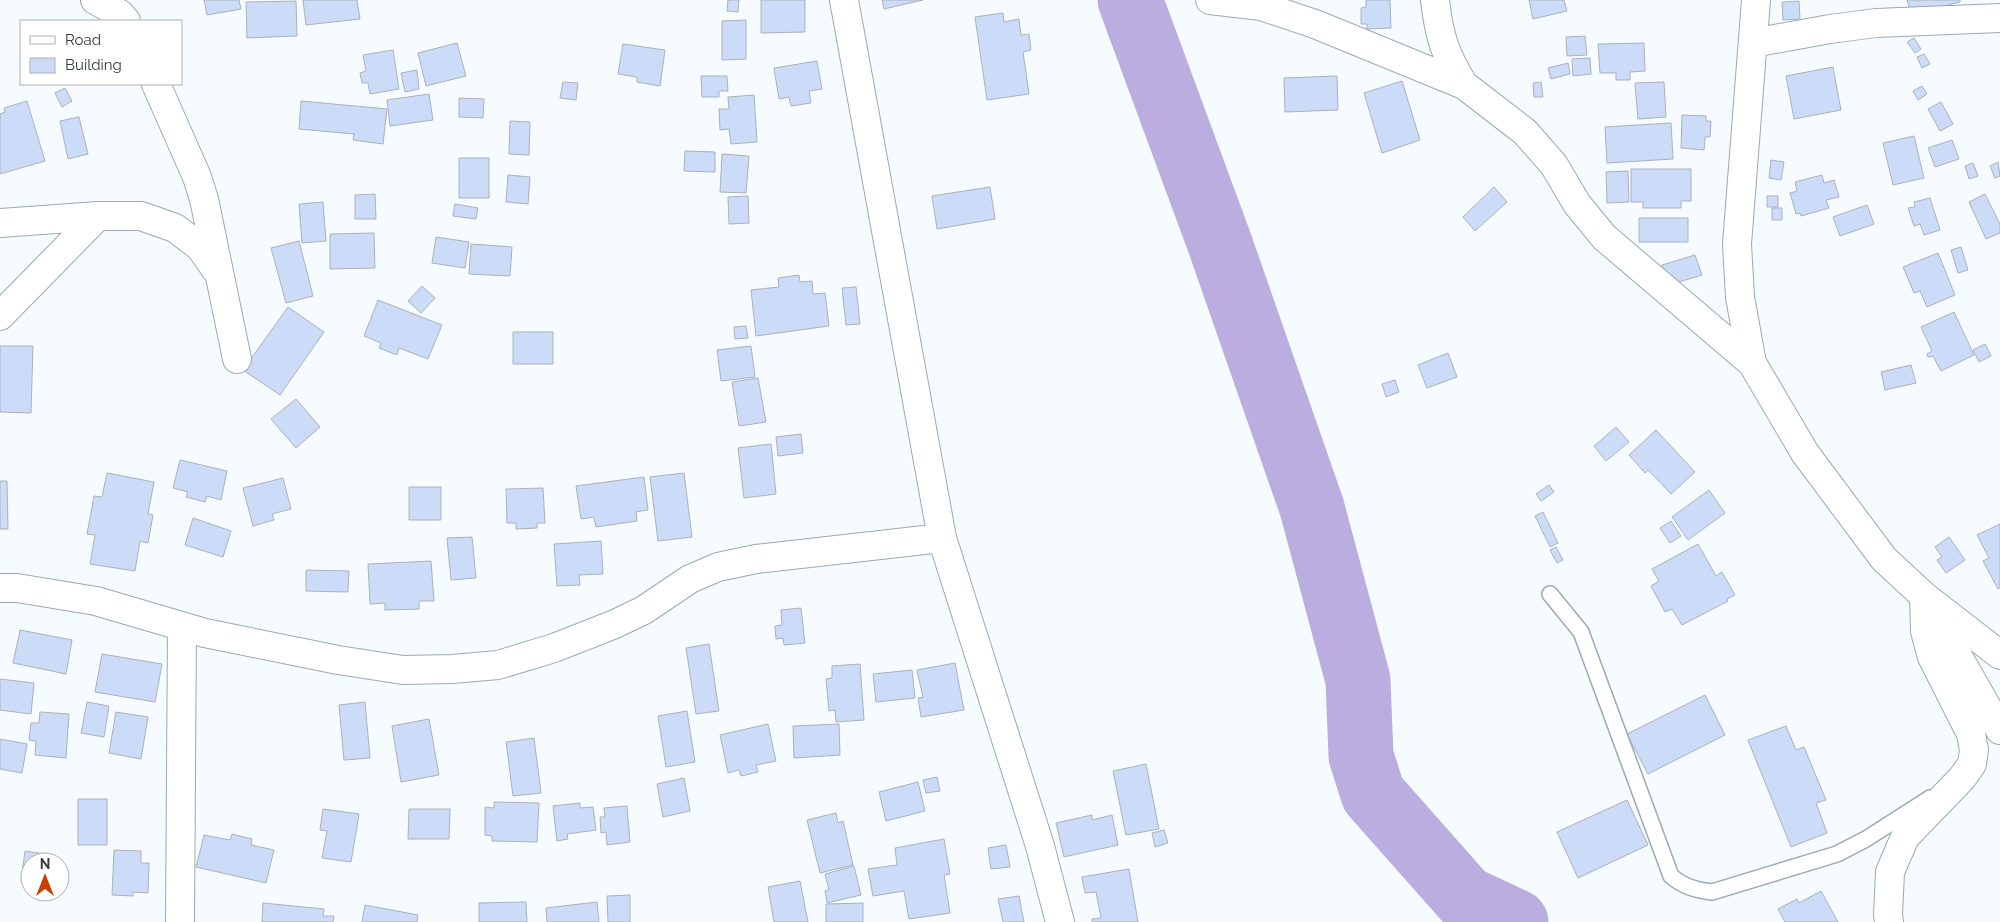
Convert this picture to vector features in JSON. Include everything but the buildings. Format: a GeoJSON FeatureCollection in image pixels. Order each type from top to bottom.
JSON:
{"type":"FeatureCollection","features":[{"type":"Feature","properties":{"kind":"street"},"geometry":{"type":"LineString","coordinates":[[95,0],[120,14],[125,20]]}},
{"type":"Feature","properties":{"kind":"street"},"geometry":{"type":"LineString","coordinates":[[844,0],[942,538],[1037,837],[1060,922]]}},
{"type":"Feature","properties":{"kind":"street"},"geometry":{"type":"LineString","coordinates":[[1210,0],[1261,6],[1315,24],[1464,85],[1525,132],[1554,164],[1577,204],[1604,237],[1752,363],[1811,461],[1884,559],[1924,596],[2000,655]]}},
{"type":"Feature","properties":{"kind":"street"},"geometry":{"type":"LineString","coordinates":[[1435,0],[1442,42],[1449,62],[1464,85]]}},
{"type":"Feature","properties":{"kind":"street"},"geometry":{"type":"LineString","coordinates":[[1752,363],[1740,297],[1737,244],[1756,0]]}},
{"type":"Feature","properties":{"kind":"street"},"geometry":{"type":"LineString","coordinates":[[1753,42],[1876,23],[1991,20],[2000,18]]}},
{"type":"Feature","properties":{"kind":"street"},"geometry":{"type":"LineString","coordinates":[[156,85],[197,177],[204,199],[238,359]]}},
{"type":"Feature","properties":{"kind":"street"},"geometry":{"type":"LineString","coordinates":[[0,222],[98,216],[141,216],[175,228],[200,248],[220,275]]}},
{"type":"Feature","properties":{"kind":"street"},"geometry":{"type":"LineString","coordinates":[[0,316],[98,216]]}},
{"type":"Feature","properties":{"kind":"street"},"geometry":{"type":"LineString","coordinates":[[0,588],[17,588],[96,601],[214,635],[338,660],[403,670],[452,669],[498,665],[554,648],[615,624],[644,610],[690,579],[718,567],[756,559],[942,538]]}},
{"type":"Feature","properties":{"kind":"street"},"geometry":{"type":"LineString","coordinates":[[1924,596],[2000,730]]}},
{"type":"Feature","properties":{"kind":"street"},"geometry":{"type":"LineString","coordinates":[[1889,922],[1890,872],[1905,837],[1962,778],[1972,764],[1974,750],[1971,734],[1932,657],[1925,632],[1924,596]]}},
{"type":"Feature","properties":{"kind":"street"},"geometry":{"type":"LineString","coordinates":[[180,922],[182,627]]}},
{"type":"Feature","properties":{"kind":"lane"},"geometry":{"type":"LineString","coordinates":[[1550,594],[1581,632],[1671,876],[1682,885],[1712,892],[1837,854],[1866,839],[1962,778]]}},
{"type":"Feature","properties":{"kind":"waterway"},"geometry":{"type":"LineString","coordinates":[[1130,0],[1220,244],[1312,508],[1358,680],[1361,756],[1373,794],[1465,898],[1516,922]]}}]}
